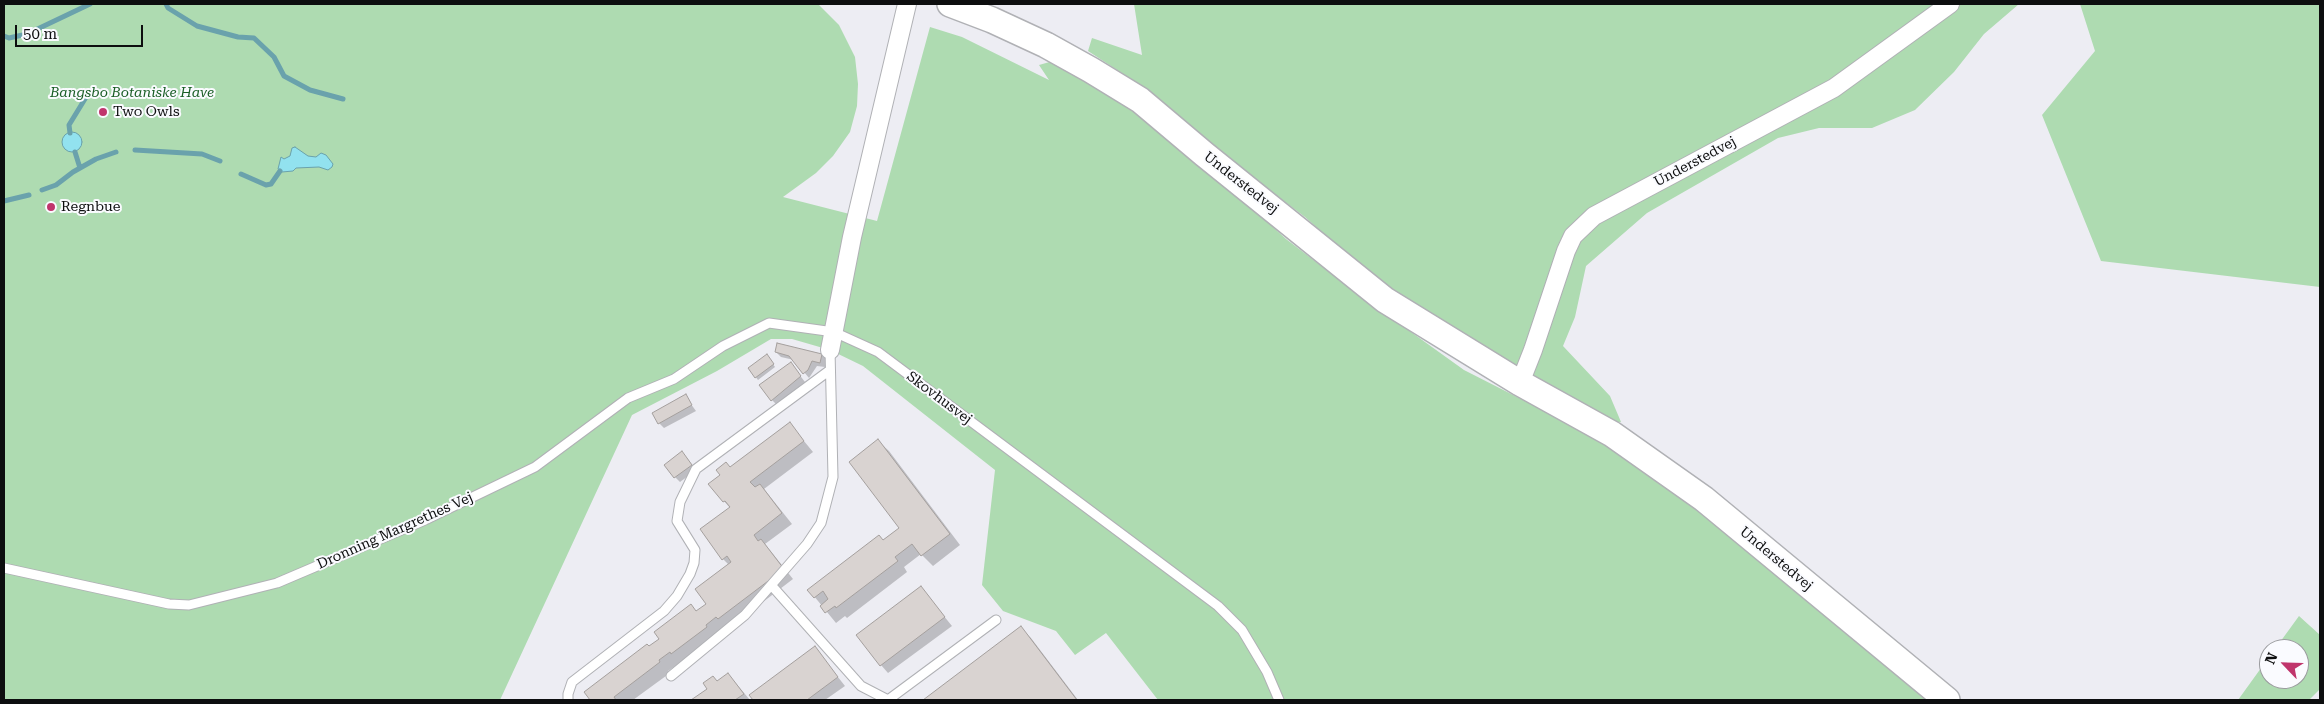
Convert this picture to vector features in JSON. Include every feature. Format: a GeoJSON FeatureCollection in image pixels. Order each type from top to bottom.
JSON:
{"type":"FeatureCollection","features":[{"type":"Feature","properties":{"kind":"street"},"geometry":{"type":"LineString","coordinates":[[830,350],[852,237],[907,4]]}},
{"type":"Feature","properties":{"kind":"street","name":"Understedvej"},"geometry":{"type":"LineString","coordinates":[[950,4],[992,20],[1046,46],[1092,70],[1140,100],[1385,300],[1520,383],[1612,434],[1704,499],[1947,700]]}},
{"type":"Feature","properties":{"kind":"street","name":"Understedvej"},"geometry":{"type":"LineString","coordinates":[[1520,383],[1566,251],[1573,236],[1594,216],[1834,88],[1950,4]]}},
{"type":"Feature","properties":{"kind":"lane","name":"Skovhusvej"},"geometry":{"type":"LineString","coordinates":[[750,334],[769,322],[834,332],[878,352],[1218,606],[1242,630],[1267,672],[1279,700]]}},
{"type":"Feature","properties":{"kind":"lane","name":"Dronning Margrethes Vej"},"geometry":{"type":"LineString","coordinates":[[4,568],[169,604],[189,605],[278,583],[425,520],[535,467],[628,398],[674,379],[723,346],[750,334]]}},
{"type":"Feature","properties":{"kind":"lane"},"geometry":{"type":"LineString","coordinates":[[671,676],[745,615],[807,544],[821,523],[833,477],[830,415],[830,350]]}},
{"type":"Feature","properties":{"kind":"lane"},"geometry":{"type":"LineString","coordinates":[[568,700],[572,682],[664,611],[677,596],[690,574],[694,563],[695,550],[677,521],[680,502],[696,469],[830,370]]}},
{"type":"Feature","properties":{"kind":"lane"},"geometry":{"type":"LineString","coordinates":[[772,586],[861,686],[888,700],[996,620]]}},
{"type":"Feature","properties":{"kind":"green space","name":"Bangsbo Botaniske Have"},"geometry":{"type":"Polygon","coordinates":[[[4,4],[818,4],[839,25],[855,57],[858,84],[857,106],[850,132],[833,156],[816,173],[783,197],[877,221],[930,27],[962,37],[1049,80],[1039,65],[1053,61],[1138,108],[1194,154],[1286,239],[1358,294],[1464,370],[1580,429],[1704,507],[1931,700],[1158,700],[1106,633],[1075,655],[1056,631],[1003,611],[982,585],[995,470],[863,366],[830,350],[792,339],[771,339],[717,371],[632,415],[500,700],[4,700],[4,4]]]}},
{"type":"Feature","properties":{"kind":"green space"},"geometry":{"type":"Polygon","coordinates":[[[1134,4],[2019,4],[1984,34],[1954,72],[1915,110],[1872,128],[1819,128],[1778,138],[1647,213],[1586,266],[1575,317],[1563,346],[1610,396],[1621,422],[1604,422],[1376,281],[1305,217],[1209,145],[1140,85],[1088,51],[1092,38],[1142,55],[1134,4]]]}},
{"type":"Feature","properties":{"kind":"green space"},"geometry":{"type":"Polygon","coordinates":[[[2080,4],[2320,4],[2320,287],[2101,261],[2042,115],[2095,51],[2080,4]]]}},
{"type":"Feature","properties":{"kind":"green space"},"geometry":{"type":"Polygon","coordinates":[[[2299,616],[2320,635],[2320,689],[2309,700],[2238,700],[2259,671],[2259,689],[2309,689],[2309,639],[2282,639],[2299,616]]]}},
{"type":"Feature","properties":{"kind":"water"},"geometry":{"type":"Polygon","coordinates":[[[72,132],[79,135],[82,142],[79,149],[72,152],[65,149],[62,142],[65,135],[72,132]]]}},
{"type":"Feature","properties":{"kind":"water"},"geometry":{"type":"Polygon","coordinates":[[[295,147],[308,156],[316,157],[321,153],[326,155],[333,164],[332,167],[328,170],[319,167],[296,168],[293,171],[282,172],[278,169],[281,157],[284,159],[290,156],[292,148],[295,147]]]}},
{"type":"Feature","properties":{"kind":"building"},"geometry":{"type":"Polygon","coordinates":[[[777,343],[822,354],[820,363],[812,361],[808,370],[803,374],[789,356],[775,352],[777,343]]]}},
{"type":"Feature","properties":{"kind":"building"},"geometry":{"type":"Polygon","coordinates":[[[767,354],[774,364],[755,378],[748,368],[767,354]]]}},
{"type":"Feature","properties":{"kind":"building"},"geometry":{"type":"Polygon","coordinates":[[[791,362],[801,376],[771,401],[759,385],[791,362]]]}},
{"type":"Feature","properties":{"kind":"building"},"geometry":{"type":"Polygon","coordinates":[[[686,394],[692,405],[658,424],[652,413],[686,394]]]}},
{"type":"Feature","properties":{"kind":"building"},"geometry":{"type":"Polygon","coordinates":[[[790,422],[804,441],[750,482],[755,487],[760,484],[782,513],[754,535],[758,541],[761,539],[784,569],[718,619],[716,617],[706,625],[707,627],[671,654],[670,652],[659,660],[660,662],[614,697],[616,700],[590,700],[584,692],[647,644],[649,646],[659,639],[654,632],[691,604],[696,611],[706,604],[695,589],[731,562],[727,556],[722,560],[700,529],[730,507],[725,501],[723,502],[708,484],[720,475],[716,470],[726,462],[730,467],[790,422]]]}},
{"type":"Feature","properties":{"kind":"building"},"geometry":{"type":"Polygon","coordinates":[[[878,439],[950,534],[921,556],[912,544],[895,557],[898,561],[836,608],[835,606],[825,613],[820,606],[828,599],[823,591],[814,598],[807,590],[879,535],[883,540],[899,528],[849,462],[878,439]]]}},
{"type":"Feature","properties":{"kind":"building"},"geometry":{"type":"Polygon","coordinates":[[[682,451],[692,465],[674,478],[664,465],[682,451]]]}},
{"type":"Feature","properties":{"kind":"building"},"geometry":{"type":"Polygon","coordinates":[[[921,586],[945,617],[880,666],[856,635],[921,586]]]}},
{"type":"Feature","properties":{"kind":"building"},"geometry":{"type":"Polygon","coordinates":[[[1021,626],[1077,700],[923,700],[1021,626]]]}},
{"type":"Feature","properties":{"kind":"building"},"geometry":{"type":"Polygon","coordinates":[[[815,646],[838,677],[807,700],[753,700],[749,695],[815,646]]]}},
{"type":"Feature","properties":{"kind":"building"},"geometry":{"type":"Polygon","coordinates":[[[728,673],[744,694],[735,700],[691,700],[707,689],[703,683],[713,676],[717,681],[728,673]]]}},
{"type":"Feature","properties":{"kind":"waterway"},"geometry":{"type":"LineString","coordinates":[[4,36],[9,38],[27,34],[90,4]]}},
{"type":"Feature","properties":{"kind":"waterway"},"geometry":{"type":"LineString","coordinates":[[166,4],[168,8],[197,26],[238,37],[254,38],[274,57],[284,76],[310,90],[343,99]]}},
{"type":"Feature","properties":{"kind":"waterway"},"geometry":{"type":"LineString","coordinates":[[70,133],[69,125],[88,94]]}},
{"type":"Feature","properties":{"kind":"waterway"},"geometry":{"type":"LineString","coordinates":[[135,150],[202,154],[220,161]]}},
{"type":"Feature","properties":{"kind":"waterway"},"geometry":{"type":"LineString","coordinates":[[75,152],[80,168]]}},
{"type":"Feature","properties":{"kind":"waterway"},"geometry":{"type":"LineString","coordinates":[[42,190],[56,185],[73,172],[96,159],[116,152]]}},
{"type":"Feature","properties":{"kind":"waterway"},"geometry":{"type":"LineString","coordinates":[[241,174],[266,185],[271,184],[280,171]]}},
{"type":"Feature","properties":{"kind":"waterway"},"geometry":{"type":"LineString","coordinates":[[4,201],[29,195]]}},
{"type":"Feature","properties":{"kind":"place","name":"Two Owls"},"geometry":{"type":"Point","coordinates":[103,112]}},
{"type":"Feature","properties":{"kind":"place","name":"Regnbue"},"geometry":{"type":"Point","coordinates":[51,207]}}]}
